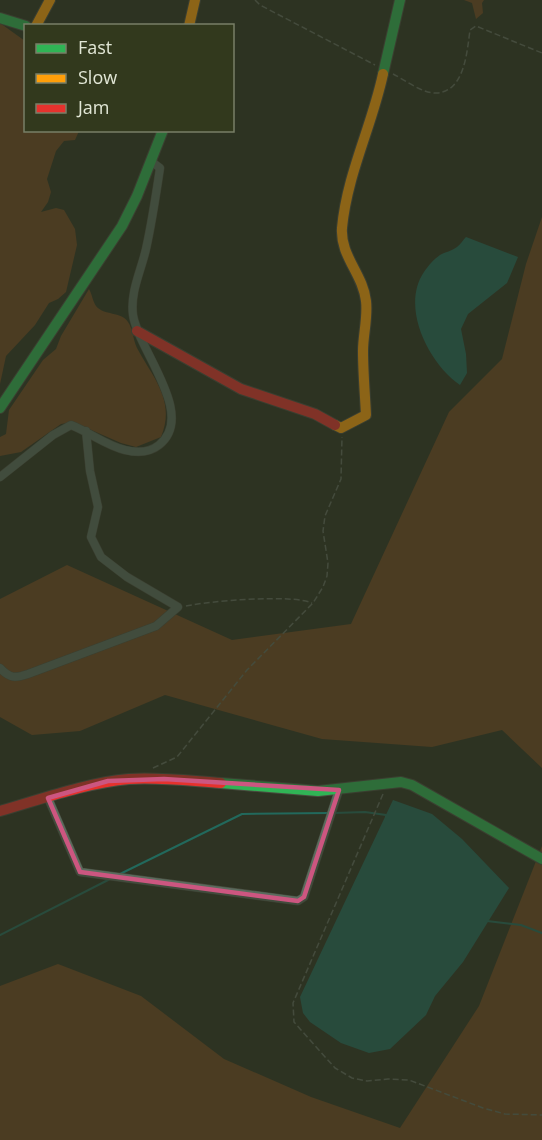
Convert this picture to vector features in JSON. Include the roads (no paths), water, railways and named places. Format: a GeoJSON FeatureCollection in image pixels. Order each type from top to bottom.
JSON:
{"type":"FeatureCollection","features":[{"type":"Feature","properties":{"kind":"street"},"geometry":{"type":"LineString","coordinates":[[37,24],[50,0]]}},
{"type":"Feature","properties":{"kind":"street"},"geometry":{"type":"LineString","coordinates":[[189,24],[195,0]]}},
{"type":"Feature","properties":{"kind":"street"},"geometry":{"type":"LineString","coordinates":[[137,331],[241,389],[315,414],[340,428],[366,415],[363,350],[366,301],[362,286],[342,244],[342,228],[352,172],[378,98],[400,0]]}},
{"type":"Feature","properties":{"kind":"street"},"geometry":{"type":"LineString","coordinates":[[0,18],[24,25]]}},
{"type":"Feature","properties":{"kind":"street"},"geometry":{"type":"LineString","coordinates":[[0,408],[122,226],[152,162],[162,132]]}},
{"type":"Feature","properties":{"kind":"street"},"geometry":{"type":"LineString","coordinates":[[0,477],[53,435],[71,426],[123,450],[140,452],[154,449],[165,440],[172,414],[170,401],[137,331],[133,314],[134,287],[146,250],[160,168],[152,162]]}},
{"type":"Feature","properties":{"kind":"street"},"geometry":{"type":"LineString","coordinates":[[0,668],[10,677],[16,678],[28,674],[156,626],[178,607],[127,577],[101,557],[91,537],[98,507],[90,471],[86,431]]}},
{"type":"Feature","properties":{"kind":"street"},"geometry":{"type":"LineString","coordinates":[[0,811],[95,784],[130,779],[164,779],[318,791],[401,782],[412,785],[542,859]]}},
{"type":"Feature","properties":{"kind":"street"},"geometry":{"type":"LineString","coordinates":[[48,798],[80,872],[298,901],[304,897],[339,790]]}},
{"type":"Feature","properties":{"kind":"water"},"geometry":{"type":"Polygon","coordinates":[[[466,237],[518,257],[507,283],[468,314],[461,329],[467,373],[460,385],[449,376],[429,349],[421,334],[415,301],[417,286],[427,267],[440,255],[453,250],[466,237]]]}},
{"type":"Feature","properties":{"kind":"water"},"geometry":{"type":"Polygon","coordinates":[[[393,800],[432,814],[462,839],[509,888],[463,962],[435,996],[426,1015],[390,1049],[369,1053],[341,1043],[310,1022],[303,1013],[300,997],[393,800]]]}},
{"type":"Feature","properties":{"kind":"waterway"},"geometry":{"type":"LineString","coordinates":[[334,813],[365,812],[386,815],[386,818]]}},
{"type":"Feature","properties":{"kind":"waterway"},"geometry":{"type":"LineString","coordinates":[[120,874],[242,814],[329,813]]}},
{"type":"Feature","properties":{"kind":"waterway"},"geometry":{"type":"LineString","coordinates":[[0,935],[110,879]]}},
{"type":"Feature","properties":{"kind":"waterway"},"geometry":{"type":"LineString","coordinates":[[487,921],[521,925],[542,933]]}}]}
